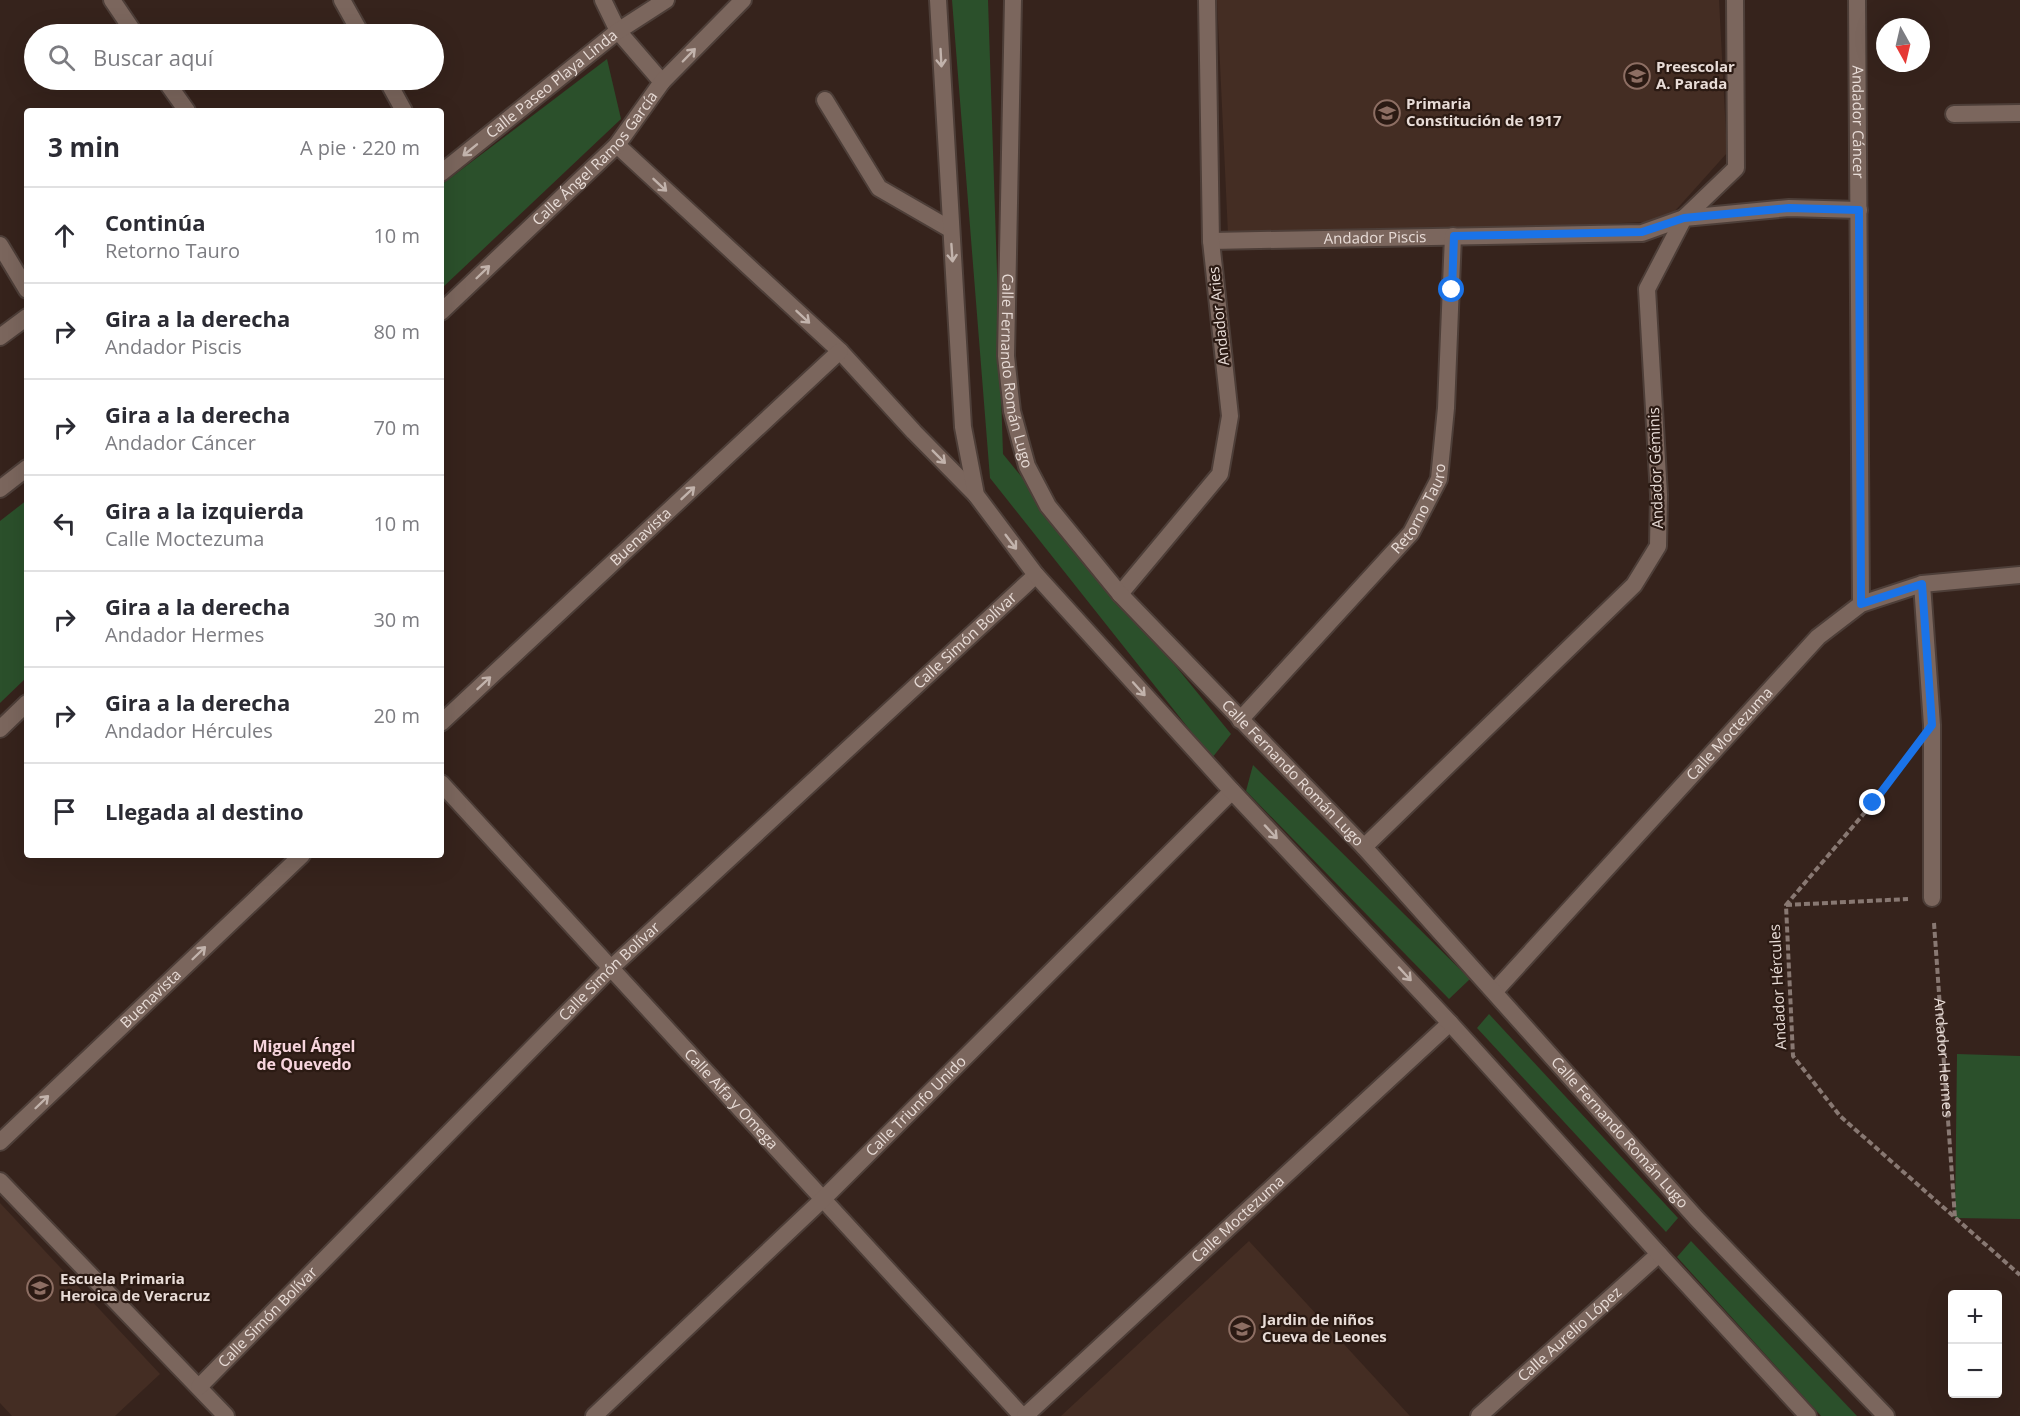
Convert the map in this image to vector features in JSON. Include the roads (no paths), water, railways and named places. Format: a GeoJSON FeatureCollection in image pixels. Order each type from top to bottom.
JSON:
{"type":"FeatureCollection","features":[{"type":"Feature","properties":{"kind":"street"},"geometry":{"type":"LineString","coordinates":[[112,0],[128,24]]}},
{"type":"Feature","properties":{"kind":"street"},"geometry":{"type":"LineString","coordinates":[[342,0],[356,24]]}},
{"type":"Feature","properties":{"kind":"street"},"geometry":{"type":"LineString","coordinates":[[603,0],[618,31],[662,82]]}},
{"type":"Feature","properties":{"kind":"street","name":"Calle Paseo Playa Linda"},"geometry":{"type":"LineString","coordinates":[[444,170],[618,31],[666,0]]}},
{"type":"Feature","properties":{"kind":"street","name":"Calle Ángel Ramos García"},"geometry":{"type":"LineString","coordinates":[[444,309],[617,145],[662,82],[743,0]]}},
{"type":"Feature","properties":{"kind":"street"},"geometry":{"type":"LineString","coordinates":[[938,0],[963,427],[976,495]]}},
{"type":"Feature","properties":{"kind":"street","name":"Calle Fernando Román Lugo"},"geometry":{"type":"LineString","coordinates":[[1013,0],[1006,356],[1011,411],[1027,466],[1048,506],[1120,594],[1364,848],[1495,991],[1697,1219],[1886,1416]]}},
{"type":"Feature","properties":{"kind":"street","name":"Andador Aries"},"geometry":{"type":"LineString","coordinates":[[1120,594],[1220,474],[1230,416],[1211,241],[1207,0]]}},
{"type":"Feature","properties":{"kind":"street","name":"Andador Géminis"},"geometry":{"type":"LineString","coordinates":[[1364,848],[1634,585],[1658,546],[1659,495],[1647,289],[1684,218],[1736,168],[1735,0]]}},
{"type":"Feature","properties":{"kind":"street","name":"Andador Cáncer"},"geometry":{"type":"LineString","coordinates":[[1857,0],[1861,604]]}},
{"type":"Feature","properties":{"kind":"street"},"geometry":{"type":"LineString","coordinates":[[172,90],[185,108]]}},
{"type":"Feature","properties":{"kind":"street"},"geometry":{"type":"LineString","coordinates":[[392,90],[402,108]]}},
{"type":"Feature","properties":{"kind":"street"},"geometry":{"type":"LineString","coordinates":[[825,100],[879,188],[950,229]]}},
{"type":"Feature","properties":{"kind":"street"},"geometry":{"type":"LineString","coordinates":[[1954,114],[2020,113]]}},
{"type":"Feature","properties":{"kind":"street"},"geometry":{"type":"LineString","coordinates":[[617,145],[840,351],[914,432],[976,495],[1036,575],[1232,791],[1450,1023],[1809,1416]]}},
{"type":"Feature","properties":{"kind":"street","name":"Andador Piscis"},"geometry":{"type":"LineString","coordinates":[[1211,241],[1642,232],[1684,218],[1789,208],[1859,210]]}},
{"type":"Feature","properties":{"kind":"street","name":"Retorno Tauro"},"geometry":{"type":"LineString","coordinates":[[1240,720],[1411,533],[1439,479],[1446,408],[1454,236]]}},
{"type":"Feature","properties":{"kind":"street"},"geometry":{"type":"LineString","coordinates":[[0,245],[24,285]]}},
{"type":"Feature","properties":{"kind":"street"},"geometry":{"type":"LineString","coordinates":[[0,337],[24,319]]}},
{"type":"Feature","properties":{"kind":"street","name":"Buenavista"},"geometry":{"type":"LineString","coordinates":[[444,720],[840,351]]}},
{"type":"Feature","properties":{"kind":"street"},"geometry":{"type":"LineString","coordinates":[[0,489],[24,470]]}},
{"type":"Feature","properties":{"kind":"street","name":"Calle Simón Bolívar"},"geometry":{"type":"LineString","coordinates":[[199,1387],[611,968],[1036,575]]}},
{"type":"Feature","properties":{"kind":"street","name":"Calle Moctezuma"},"geometry":{"type":"LineString","coordinates":[[1495,991],[1818,637],[1861,604],[1922,584],[2020,575]]}},
{"type":"Feature","properties":{"kind":"street"},"geometry":{"type":"LineString","coordinates":[[1922,584],[1932,725],[1932,898]]}},
{"type":"Feature","properties":{"kind":"street"},"geometry":{"type":"LineString","coordinates":[[0,729],[24,707]]}},
{"type":"Feature","properties":{"kind":"street","name":"Calle Alfa y Omega"},"geometry":{"type":"LineString","coordinates":[[444,786],[822,1200],[1024,1416]]}},
{"type":"Feature","properties":{"kind":"street","name":"Calle Triunfo Unido"},"geometry":{"type":"LineString","coordinates":[[594,1416],[822,1200],[1232,791]]}},
{"type":"Feature","properties":{"kind":"street","name":"Buenavista"},"geometry":{"type":"LineString","coordinates":[[0,1143],[299,858]]}},
{"type":"Feature","properties":{"kind":"street","name":"Calle Moctezuma"},"geometry":{"type":"LineString","coordinates":[[1024,1416],[1450,1023]]}},
{"type":"Feature","properties":{"kind":"street"},"geometry":{"type":"LineString","coordinates":[[0,1181],[226,1416]]}},
{"type":"Feature","properties":{"kind":"street","name":"Calle Aurelio López"},"geometry":{"type":"LineString","coordinates":[[1479,1416],[1659,1254]]}},
{"type":"Feature","properties":{"kind":"place","name":"Preescolar A. Parada"},"geometry":{"type":"Point","coordinates":[1637,76]}},
{"type":"Feature","properties":{"kind":"place","name":"Primaria Constitución de 1917"},"geometry":{"type":"Point","coordinates":[1387,113]}},
{"type":"Feature","properties":{"kind":"place","name":"Escuela Primaria Heroica de Veracruz"},"geometry":{"type":"Point","coordinates":[40,1288]}},
{"type":"Feature","properties":{"kind":"place","name":"Jardin de niños Cueva de Leones"},"geometry":{"type":"Point","coordinates":[1242,1329]}},
{"type":"Feature","properties":{"kind":"district","name":"Miguel Ángel de Quevedo"},"geometry":{"type":"Point","coordinates":[304,1055]}}]}
